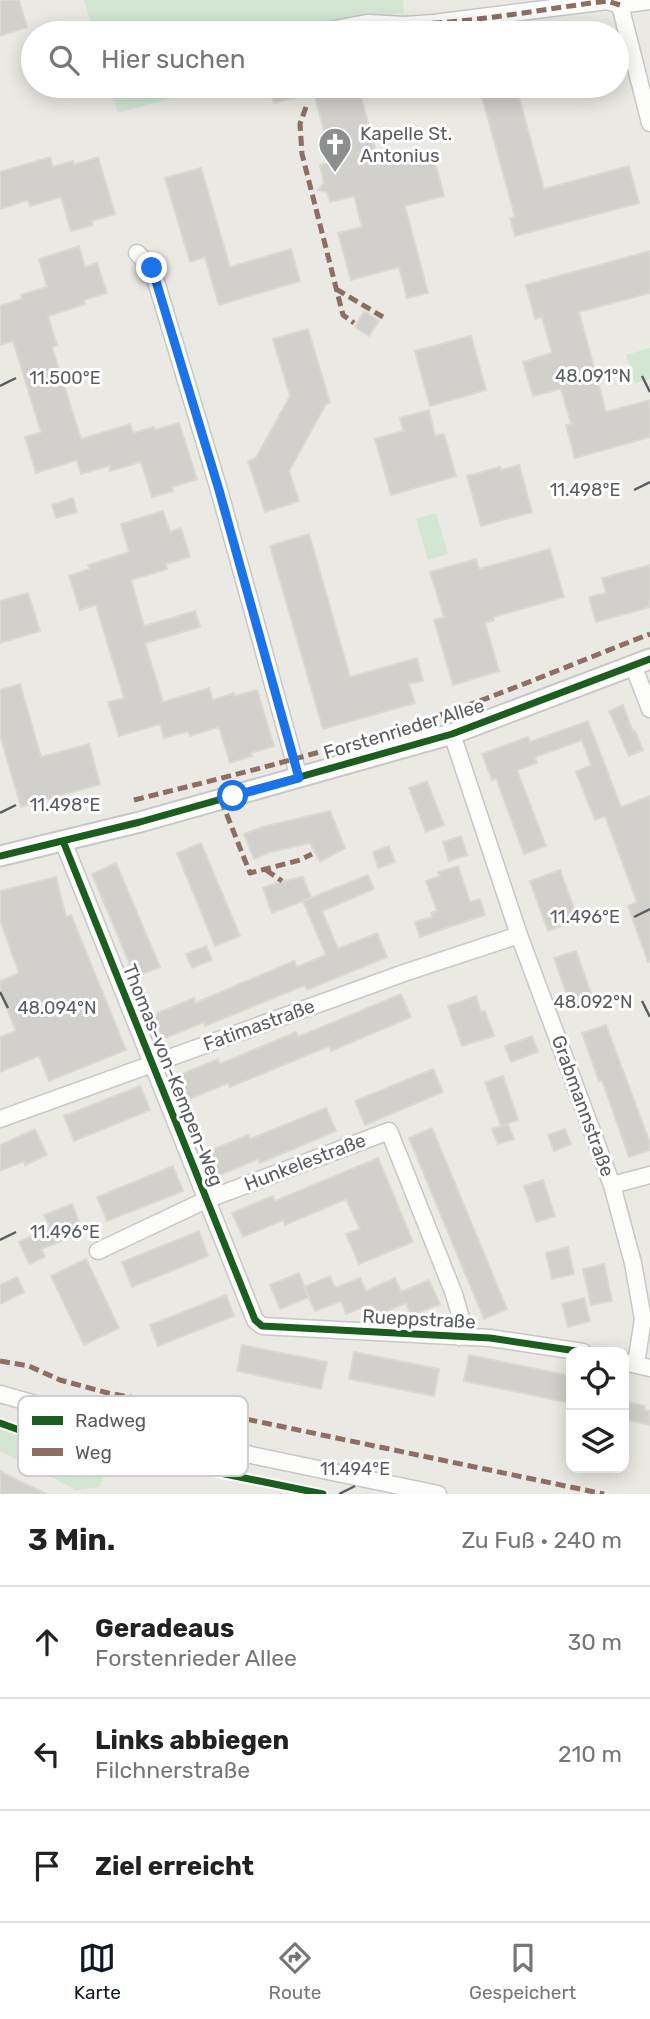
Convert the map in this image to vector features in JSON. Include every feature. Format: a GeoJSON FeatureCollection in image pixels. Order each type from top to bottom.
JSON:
{"type":"FeatureCollection","features":[{"type":"Feature","properties":{"kind":"street"},"geometry":{"type":"LineString","coordinates":[[457,21],[607,1],[620,5],[650,1]]}},
{"type":"Feature","properties":{"kind":"street"},"geometry":{"type":"LineString","coordinates":[[620,5],[624,21]]}},
{"type":"Feature","properties":{"kind":"street"},"geometry":{"type":"LineString","coordinates":[[629,40],[650,123]]}},
{"type":"Feature","properties":{"kind":"street"},"geometry":{"type":"LineString","coordinates":[[138,253],[152,268],[219,490],[299,778]]}},
{"type":"Feature","properties":{"kind":"street"},"geometry":{"type":"LineString","coordinates":[[642,662],[650,709]]}},
{"type":"Feature","properties":{"kind":"street","name":"Forstenrieder Allee"},"geometry":{"type":"LineString","coordinates":[[0,856],[140,822],[453,734],[642,662]]}},
{"type":"Feature","properties":{"kind":"street","name":"Grabmannstraße"},"geometry":{"type":"LineString","coordinates":[[453,734],[519,935],[612,1185],[633,1263],[643,1319],[636,1364]]}},
{"type":"Feature","properties":{"kind":"street","name":"Thomas-von-Kempen-Weg"},"geometry":{"type":"LineString","coordinates":[[63,841],[255,1320]]}},
{"type":"Feature","properties":{"kind":"street","name":"Fatimastraße"},"geometry":{"type":"LineString","coordinates":[[0,1119],[404,973],[519,935]]}},
{"type":"Feature","properties":{"kind":"street","name":"Hunkelestraße"},"geometry":{"type":"LineString","coordinates":[[99,1251],[206,1200],[389,1131],[454,1294],[461,1318],[459,1337]]}},
{"type":"Feature","properties":{"kind":"street"},"geometry":{"type":"LineString","coordinates":[[612,1185],[650,1175]]}},
{"type":"Feature","properties":{"kind":"street","name":"Rueppstraße"},"geometry":{"type":"LineString","coordinates":[[255,1320],[262,1326],[491,1338],[566,1349]]}},
{"type":"Feature","properties":{"kind":"street"},"geometry":{"type":"LineString","coordinates":[[0,1394],[18,1399]]}},
{"type":"Feature","properties":{"kind":"street"},"geometry":{"type":"LineString","coordinates":[[248,1454],[438,1494]]}},
{"type":"Feature","properties":{"kind":"green space"},"geometry":{"type":"Polygon","coordinates":[[[84,0],[403,0],[404,13],[329,21],[90,21],[84,0]]]}},
{"type":"Feature","properties":{"kind":"green space"},"geometry":{"type":"Polygon","coordinates":[[[114,98],[172,98],[118,113],[114,98]]]}},
{"type":"Feature","properties":{"kind":"green space"},"geometry":{"type":"Polygon","coordinates":[[[650,348],[650,379],[635,384],[626,355],[650,348]]]}},
{"type":"Feature","properties":{"kind":"green space"},"geometry":{"type":"Polygon","coordinates":[[[436,513],[448,554],[428,560],[416,519],[436,513]]]}},
{"type":"Feature","properties":{"kind":"green space"},"geometry":{"type":"Polygon","coordinates":[[[0,1429],[18,1433],[18,1460],[0,1451],[0,1429]]]}},
{"type":"Feature","properties":{"kind":"green space"},"geometry":{"type":"Polygon","coordinates":[[[49,1476],[104,1476],[99,1487],[76,1490],[49,1476]]]}},
{"type":"Feature","properties":{"kind":"building"},"geometry":{"type":"Polygon","coordinates":[[[0,0],[19,0],[25,21],[21,21],[21,29],[0,36],[0,0]]]}},
{"type":"Feature","properties":{"kind":"building"},"geometry":{"type":"Polygon","coordinates":[[[273,98],[294,98],[274,103],[273,98]]]}},
{"type":"Feature","properties":{"kind":"building"},"geometry":{"type":"Polygon","coordinates":[[[315,98],[361,98],[377,156],[390,152],[392,162],[432,151],[444,196],[405,206],[428,293],[407,298],[399,267],[351,280],[338,233],[362,227],[354,196],[330,202],[327,192],[318,190],[324,183],[320,165],[332,162],[315,98]]]}},
{"type":"Feature","properties":{"kind":"building"},"geometry":{"type":"Polygon","coordinates":[[[482,98],[519,98],[544,189],[629,166],[639,203],[515,236],[510,218],[515,217],[482,98]]]}},
{"type":"Feature","properties":{"kind":"building"},"geometry":{"type":"Polygon","coordinates":[[[50,157],[53,167],[73,161],[74,165],[98,157],[115,214],[92,221],[93,225],[71,231],[61,197],[30,206],[28,200],[0,209],[0,172],[50,157]]]}},
{"type":"Feature","properties":{"kind":"building"},"geometry":{"type":"Polygon","coordinates":[[[201,168],[230,267],[291,249],[300,281],[219,305],[205,257],[190,262],[165,178],[201,168]]]}},
{"type":"Feature","properties":{"kind":"building"},"geometry":{"type":"Polygon","coordinates":[[[79,246],[85,267],[97,263],[107,293],[84,300],[85,304],[48,316],[57,345],[52,347],[81,439],[130,424],[133,433],[179,423],[197,479],[172,487],[173,491],[152,497],[141,462],[110,471],[109,466],[81,474],[77,460],[36,473],[25,437],[41,432],[13,341],[0,345],[0,306],[22,299],[21,295],[47,287],[39,259],[79,246]]]}},
{"type":"Feature","properties":{"kind":"building"},"geometry":{"type":"Polygon","coordinates":[[[650,251],[650,293],[579,312],[606,412],[650,400],[650,437],[575,458],[566,425],[571,424],[561,389],[533,396],[523,362],[552,353],[542,317],[535,319],[526,285],[650,251]]]}},
{"type":"Feature","properties":{"kind":"building"},"geometry":{"type":"Polygon","coordinates":[[[364,311],[379,321],[369,336],[355,327],[364,311]]]}},
{"type":"Feature","properties":{"kind":"building"},"geometry":{"type":"Polygon","coordinates":[[[308,329],[330,403],[326,404],[289,471],[299,501],[265,512],[248,461],[256,458],[290,396],[273,339],[308,329]]]}},
{"type":"Feature","properties":{"kind":"building"},"geometry":{"type":"Polygon","coordinates":[[[471,336],[486,390],[430,406],[415,351],[471,336]]]}},
{"type":"Feature","properties":{"kind":"building"},"geometry":{"type":"Polygon","coordinates":[[[429,410],[435,436],[444,434],[456,476],[391,495],[375,439],[403,431],[400,418],[429,410]]]}},
{"type":"Feature","properties":{"kind":"building"},"geometry":{"type":"Polygon","coordinates":[[[519,465],[532,512],[481,526],[467,476],[519,465]]]}},
{"type":"Feature","properties":{"kind":"building"},"geometry":{"type":"Polygon","coordinates":[[[73,498],[77,512],[56,518],[52,505],[73,498]]]}},
{"type":"Feature","properties":{"kind":"building"},"geometry":{"type":"Polygon","coordinates":[[[163,511],[170,532],[181,528],[190,557],[166,564],[167,569],[131,580],[144,626],[195,611],[200,627],[145,643],[163,702],[209,688],[213,700],[234,693],[235,696],[257,690],[274,746],[230,763],[219,727],[190,736],[188,731],[164,738],[160,724],[119,736],[108,702],[124,698],[96,605],[80,610],[69,576],[90,569],[88,565],[129,552],[121,524],[163,511]]]}},
{"type":"Feature","properties":{"kind":"building"},"geometry":{"type":"Polygon","coordinates":[[[309,534],[350,677],[417,658],[423,681],[409,684],[415,703],[323,729],[270,546],[309,534]]]}},
{"type":"Feature","properties":{"kind":"building"},"geometry":{"type":"Polygon","coordinates":[[[550,549],[564,597],[493,617],[494,620],[485,623],[499,671],[453,685],[434,620],[444,617],[430,572],[476,559],[479,569],[550,549]]]}},
{"type":"Feature","properties":{"kind":"building"},"geometry":{"type":"Polygon","coordinates":[[[650,565],[650,607],[596,622],[589,597],[606,593],[602,578],[650,565]]]}},
{"type":"Feature","properties":{"kind":"building"},"geometry":{"type":"Polygon","coordinates":[[[28,593],[40,631],[0,643],[0,601],[28,593]]]}},
{"type":"Feature","properties":{"kind":"building"},"geometry":{"type":"Polygon","coordinates":[[[20,684],[41,757],[89,744],[100,784],[21,807],[0,735],[0,690],[20,684]]]}},
{"type":"Feature","properties":{"kind":"building"},"geometry":{"type":"Polygon","coordinates":[[[623,705],[643,750],[629,756],[609,711],[623,705]]]}},
{"type":"Feature","properties":{"kind":"building"},"geometry":{"type":"Polygon","coordinates":[[[588,721],[621,807],[650,796],[650,962],[628,906],[637,902],[605,816],[595,820],[576,772],[591,765],[582,740],[535,757],[537,763],[517,770],[546,846],[524,854],[496,778],[492,780],[482,754],[528,737],[530,742],[588,721]]]}},
{"type":"Feature","properties":{"kind":"building"},"geometry":{"type":"Polygon","coordinates":[[[427,781],[444,825],[426,832],[409,788],[427,781]]]}},
{"type":"Feature","properties":{"kind":"building"},"geometry":{"type":"Polygon","coordinates":[[[330,811],[345,848],[320,862],[310,843],[270,852],[254,859],[244,834],[262,827],[330,811]]]}},
{"type":"Feature","properties":{"kind":"building"},"geometry":{"type":"Polygon","coordinates":[[[461,836],[467,855],[449,861],[443,842],[461,836]]]}},
{"type":"Feature","properties":{"kind":"building"},"geometry":{"type":"Polygon","coordinates":[[[201,843],[240,936],[215,946],[177,853],[201,843]]]}},
{"type":"Feature","properties":{"kind":"building"},"geometry":{"type":"Polygon","coordinates":[[[389,846],[395,862],[378,868],[373,852],[389,846]]]}},
{"type":"Feature","properties":{"kind":"building"},"geometry":{"type":"Polygon","coordinates":[[[116,863],[160,967],[135,977],[92,874],[116,863]]]}},
{"type":"Feature","properties":{"kind":"building"},"geometry":{"type":"Polygon","coordinates":[[[458,866],[470,902],[480,899],[485,915],[420,937],[415,922],[432,917],[431,913],[437,911],[426,881],[440,876],[438,872],[458,866]]]}},
{"type":"Feature","properties":{"kind":"building"},"geometry":{"type":"Polygon","coordinates":[[[560,870],[578,920],[548,931],[530,881],[560,870]]]}},
{"type":"Feature","properties":{"kind":"building"},"geometry":{"type":"Polygon","coordinates":[[[368,875],[374,889],[322,911],[338,949],[377,933],[387,957],[307,990],[305,985],[205,1026],[204,1022],[163,1039],[153,1015],[194,998],[195,1003],[294,961],[297,967],[326,955],[303,901],[368,875]]]}},
{"type":"Feature","properties":{"kind":"building"},"geometry":{"type":"Polygon","coordinates":[[[56,877],[66,917],[71,915],[126,1050],[49,1081],[39,1056],[0,1072],[0,1037],[16,1031],[0,992],[0,981],[19,973],[0,920],[0,891],[56,877]]]}},
{"type":"Feature","properties":{"kind":"building"},"geometry":{"type":"Polygon","coordinates":[[[303,877],[311,898],[272,913],[263,888],[303,877]]]}},
{"type":"Feature","properties":{"kind":"building"},"geometry":{"type":"Polygon","coordinates":[[[206,946],[212,960],[192,968],[186,954],[206,946]]]}},
{"type":"Feature","properties":{"kind":"building"},"geometry":{"type":"Polygon","coordinates":[[[576,951],[593,999],[571,1007],[554,958],[576,951]]]}},
{"type":"Feature","properties":{"kind":"building"},"geometry":{"type":"Polygon","coordinates":[[[401,994],[411,1017],[331,1051],[329,1046],[230,1087],[228,1083],[187,1100],[177,1076],[218,1059],[220,1064],[296,1032],[298,1037],[401,994]]]}},
{"type":"Feature","properties":{"kind":"building"},"geometry":{"type":"Polygon","coordinates":[[[476,996],[494,1036],[462,1046],[448,1006],[476,996]]]}},
{"type":"Feature","properties":{"kind":"building"},"geometry":{"type":"Polygon","coordinates":[[[606,1025],[650,1143],[650,1150],[629,1157],[582,1033],[606,1025]]]}},
{"type":"Feature","properties":{"kind":"building"},"geometry":{"type":"Polygon","coordinates":[[[532,1036],[538,1052],[511,1062],[505,1046],[532,1036]]]}},
{"type":"Feature","properties":{"kind":"building"},"geometry":{"type":"Polygon","coordinates":[[[433,1069],[443,1092],[365,1125],[355,1101],[433,1069]]]}},
{"type":"Feature","properties":{"kind":"building"},"geometry":{"type":"Polygon","coordinates":[[[503,1076],[518,1120],[501,1126],[485,1082],[503,1076]]]}},
{"type":"Feature","properties":{"kind":"building"},"geometry":{"type":"Polygon","coordinates":[[[140,1086],[150,1110],[74,1141],[64,1116],[140,1086]]]}},
{"type":"Feature","properties":{"kind":"building"},"geometry":{"type":"Polygon","coordinates":[[[326,1108],[336,1131],[260,1163],[258,1159],[217,1176],[207,1152],[248,1135],[250,1139],[326,1108]]]}},
{"type":"Feature","properties":{"kind":"building"},"geometry":{"type":"Polygon","coordinates":[[[508,1124],[514,1139],[498,1144],[492,1129],[508,1124]]]}},
{"type":"Feature","properties":{"kind":"building"},"geometry":{"type":"Polygon","coordinates":[[[432,1128],[507,1309],[484,1319],[409,1138],[432,1128]]]}},
{"type":"Feature","properties":{"kind":"building"},"geometry":{"type":"Polygon","coordinates":[[[35,1129],[47,1155],[25,1165],[24,1161],[0,1171],[0,1145],[35,1129]]]}},
{"type":"Feature","properties":{"kind":"building"},"geometry":{"type":"Polygon","coordinates":[[[565,1129],[571,1144],[554,1151],[548,1135],[565,1129]]]}},
{"type":"Feature","properties":{"kind":"building"},"geometry":{"type":"Polygon","coordinates":[[[378,1158],[413,1242],[359,1264],[346,1234],[360,1229],[346,1199],[285,1225],[283,1220],[243,1237],[232,1213],[273,1196],[275,1201],[378,1158]]]}},
{"type":"Feature","properties":{"kind":"building"},"geometry":{"type":"Polygon","coordinates":[[[173,1166],[183,1191],[107,1221],[97,1197],[173,1166]]]}},
{"type":"Feature","properties":{"kind":"building"},"geometry":{"type":"Polygon","coordinates":[[[543,1180],[555,1216],[536,1222],[524,1186],[543,1180]]]}},
{"type":"Feature","properties":{"kind":"building"},"geometry":{"type":"Polygon","coordinates":[[[72,1204],[81,1233],[41,1249],[45,1257],[29,1264],[19,1242],[50,1227],[44,1215],[72,1204]]]}},
{"type":"Feature","properties":{"kind":"building"},"geometry":{"type":"Polygon","coordinates":[[[199,1231],[208,1256],[132,1287],[122,1262],[199,1231]]]}},
{"type":"Feature","properties":{"kind":"building"},"geometry":{"type":"Polygon","coordinates":[[[568,1247],[574,1274],[552,1279],[546,1253],[568,1247]]]}},
{"type":"Feature","properties":{"kind":"building"},"geometry":{"type":"Polygon","coordinates":[[[86,1259],[119,1328],[84,1345],[51,1276],[86,1259]]]}},
{"type":"Feature","properties":{"kind":"building"},"geometry":{"type":"Polygon","coordinates":[[[604,1264],[612,1301],[591,1305],[583,1269],[604,1264]]]}},
{"type":"Feature","properties":{"kind":"building"},"geometry":{"type":"Polygon","coordinates":[[[299,1273],[309,1297],[280,1309],[270,1285],[299,1273]]]}},
{"type":"Feature","properties":{"kind":"building"},"geometry":{"type":"Polygon","coordinates":[[[330,1276],[335,1288],[360,1278],[366,1291],[395,1278],[401,1292],[429,1280],[440,1304],[411,1316],[406,1303],[376,1316],[371,1304],[346,1314],[341,1301],[315,1311],[304,1287],[330,1276]]]}},
{"type":"Feature","properties":{"kind":"building"},"geometry":{"type":"Polygon","coordinates":[[[17,1277],[24,1292],[0,1304],[0,1285],[17,1277]]]}},
{"type":"Feature","properties":{"kind":"building"},"geometry":{"type":"Polygon","coordinates":[[[226,1295],[234,1316],[158,1346],[150,1325],[226,1295]]]}},
{"type":"Feature","properties":{"kind":"building"},"geometry":{"type":"Polygon","coordinates":[[[584,1298],[590,1321],[568,1327],[562,1304],[584,1298]]]}},
{"type":"Feature","properties":{"kind":"building"},"geometry":{"type":"Polygon","coordinates":[[[242,1345],[327,1362],[321,1389],[237,1371],[242,1345]]]}},
{"type":"Feature","properties":{"kind":"building"},"geometry":{"type":"Polygon","coordinates":[[[354,1352],[439,1369],[434,1396],[349,1379],[354,1352]]]}},
{"type":"Feature","properties":{"kind":"building"},"geometry":{"type":"Polygon","coordinates":[[[469,1355],[566,1375],[566,1402],[464,1381],[469,1355]]]}},
{"type":"Feature","properties":{"kind":"building"},"geometry":{"type":"Polygon","coordinates":[[[629,1402],[645,1406],[645,1410],[650,1411],[650,1425],[629,1420],[629,1402]]]}},
{"type":"Feature","properties":{"kind":"building"},"geometry":{"type":"Polygon","coordinates":[[[0,1471],[17,1480],[47,1494],[0,1494],[0,1471]]]}},
{"type":"Feature","properties":{"kind":"marked path"},"geometry":{"type":"LineString","coordinates":[[458,21],[607,1],[620,5]]}},
{"type":"Feature","properties":{"kind":"marked path"},"geometry":{"type":"LineString","coordinates":[[306,107],[300,124],[302,154],[343,315],[354,323]]}},
{"type":"Feature","properties":{"kind":"marked path"},"geometry":{"type":"LineString","coordinates":[[336,289],[383,317]]}},
{"type":"Feature","properties":{"kind":"marked path"},"geometry":{"type":"LineString","coordinates":[[134,800],[291,760],[408,726],[650,634]]}},
{"type":"Feature","properties":{"kind":"marked path"},"geometry":{"type":"LineString","coordinates":[[221,800],[250,873],[300,860],[312,854]]}},
{"type":"Feature","properties":{"kind":"marked path"},"geometry":{"type":"LineString","coordinates":[[266,870],[282,881]]}},
{"type":"Feature","properties":{"kind":"marked path"},"geometry":{"type":"LineString","coordinates":[[0,1361],[29,1366],[60,1380],[124,1396]]}},
{"type":"Feature","properties":{"kind":"marked path"},"geometry":{"type":"LineString","coordinates":[[248,1419],[604,1494]]}},
{"type":"Feature","properties":{"kind":"cycle path"},"geometry":{"type":"LineString","coordinates":[[0,856],[140,822],[452,734],[650,659]]}},
{"type":"Feature","properties":{"kind":"cycle path"},"geometry":{"type":"LineString","coordinates":[[63,841],[255,1320],[262,1326],[490,1338],[566,1349]]}},
{"type":"Feature","properties":{"kind":"cycle path"},"geometry":{"type":"LineString","coordinates":[[0,1423],[18,1430]]}},
{"type":"Feature","properties":{"kind":"cycle path"},"geometry":{"type":"LineString","coordinates":[[235,1476],[323,1494]]}},
{"type":"Feature","properties":{"kind":"place","name":"Kapelle St. Antonius"},"geometry":{"type":"Point","coordinates":[335,174]}},
{"type":"Feature","properties":{"kind":"route"},"geometry":{"type":"LineString","coordinates":[[152,268],[219,490],[299,778],[233,796]]}}]}
